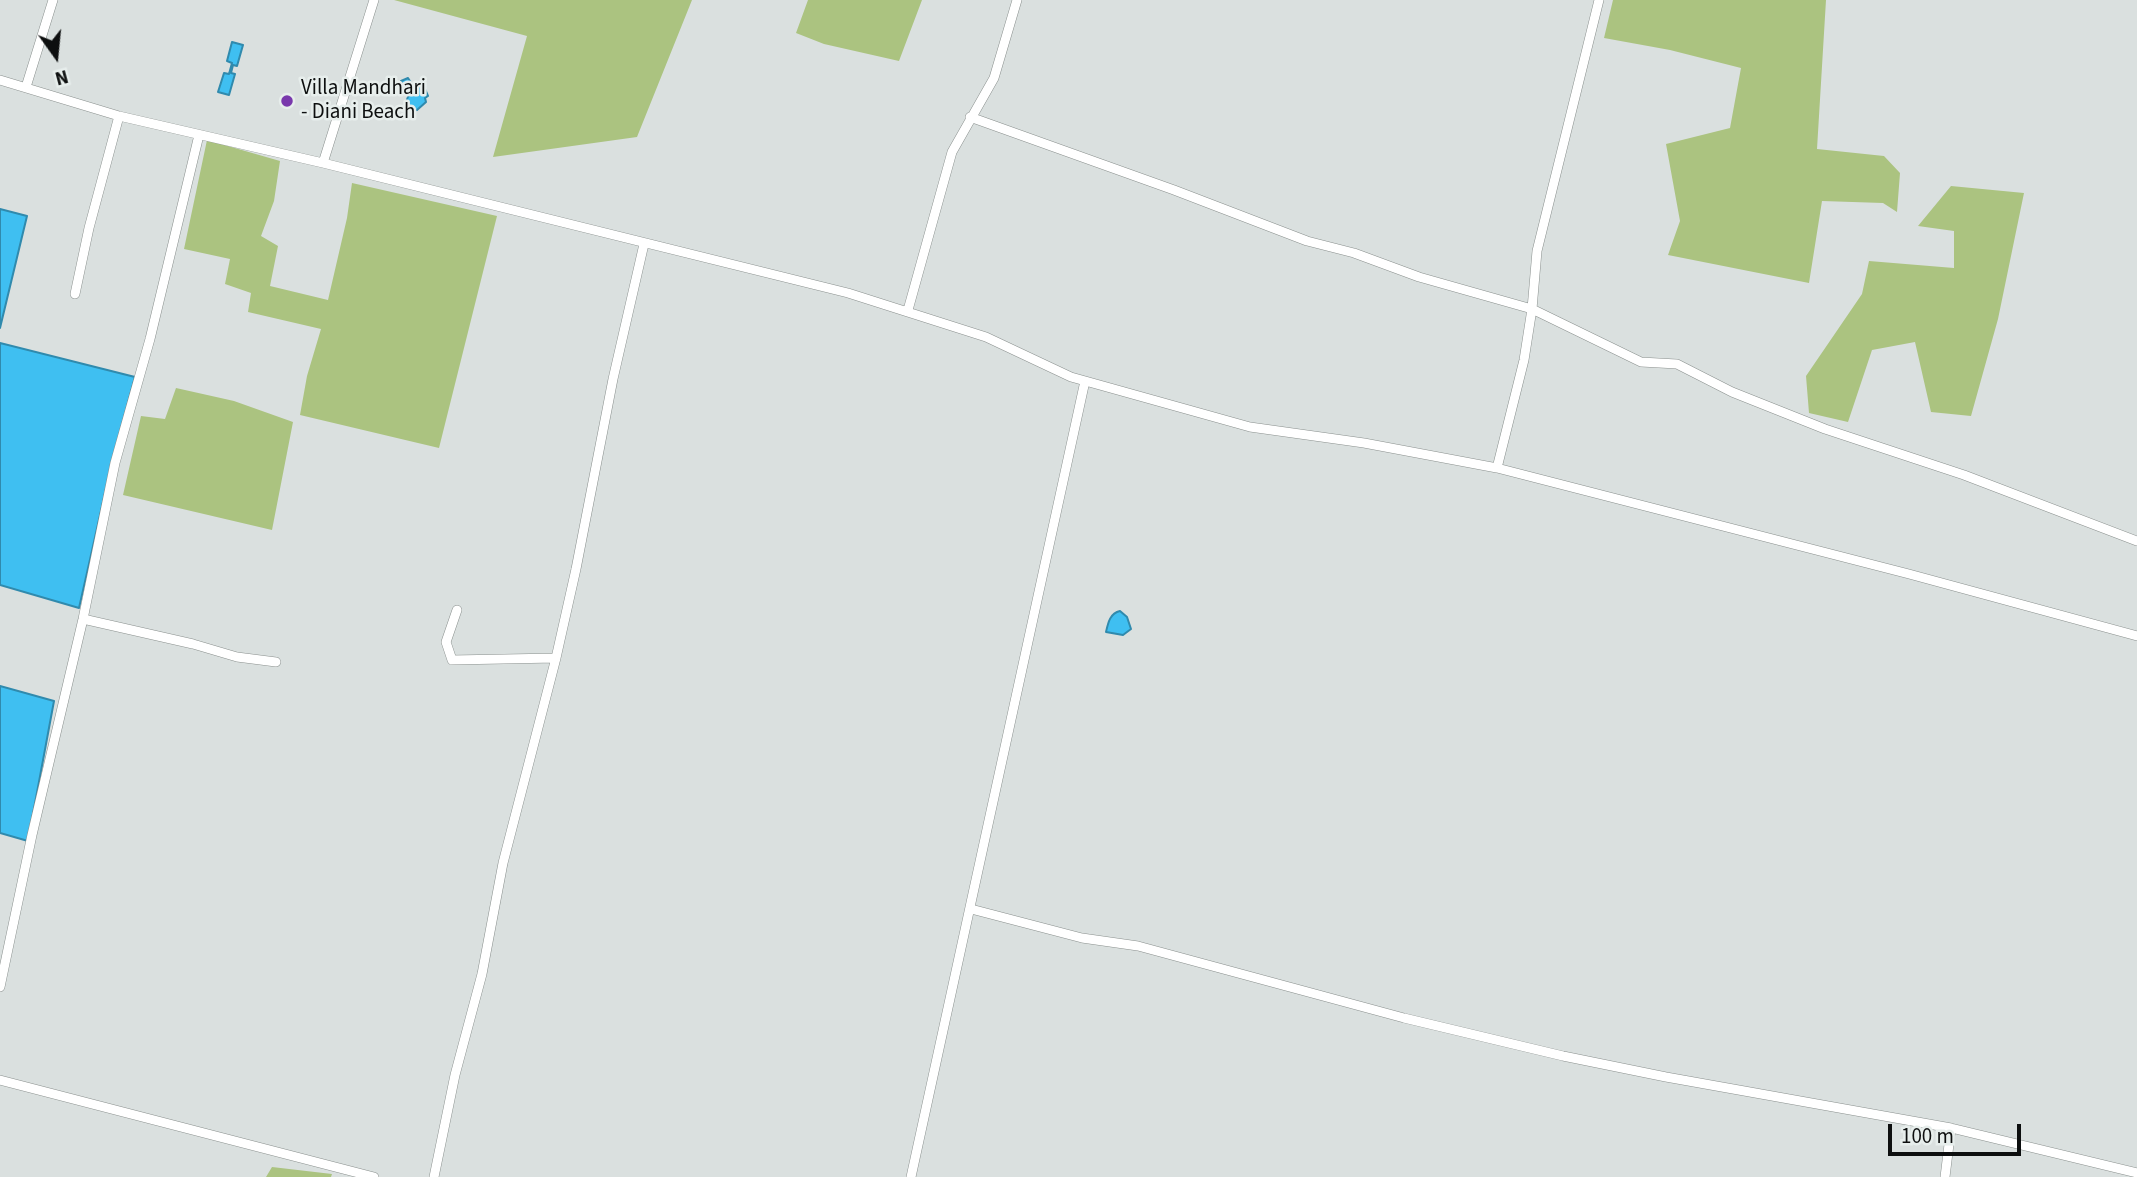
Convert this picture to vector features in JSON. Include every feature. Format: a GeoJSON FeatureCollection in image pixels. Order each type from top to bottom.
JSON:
{"type":"FeatureCollection","features":[{"type":"Feature","properties":{"kind":"street"},"geometry":{"type":"LineString","coordinates":[[26,87],[53,0]]}},
{"type":"Feature","properties":{"kind":"street"},"geometry":{"type":"LineString","coordinates":[[323,163],[374,0]]}},
{"type":"Feature","properties":{"kind":"street"},"geometry":{"type":"LineString","coordinates":[[908,310],[952,152],[994,78],[1017,0]]}},
{"type":"Feature","properties":{"kind":"street"},"geometry":{"type":"LineString","coordinates":[[1497,468],[1524,360],[1537,251],[1599,0]]}},
{"type":"Feature","properties":{"kind":"street"},"geometry":{"type":"LineString","coordinates":[[0,80],[119,116],[323,163],[848,292],[986,337],[1071,377],[1250,427],[1364,443],[1497,468],[1896,570],[2137,636]]}},
{"type":"Feature","properties":{"kind":"street"},"geometry":{"type":"LineString","coordinates":[[75,294],[89,228],[119,116]]}},
{"type":"Feature","properties":{"kind":"street"},"geometry":{"type":"LineString","coordinates":[[970,117],[1307,241],[1354,253],[1419,277],[1532,309],[1641,362],[1677,364],[1732,392],[1825,429],[2063,510],[2137,541]]}},
{"type":"Feature","properties":{"kind":"street"},"geometry":{"type":"LineString","coordinates":[[0,987],[32,835],[83,619],[115,463],[128,409],[150,339],[199,135]]}},
{"type":"Feature","properties":{"kind":"street"},"geometry":{"type":"LineString","coordinates":[[434,1177],[482,974],[503,863],[556,658],[613,379],[644,244]]}},
{"type":"Feature","properties":{"kind":"street"},"geometry":{"type":"LineString","coordinates":[[911,1177],[1085,381]]}},
{"type":"Feature","properties":{"kind":"street"},"geometry":{"type":"LineString","coordinates":[[457,610],[446,642],[452,660],[556,658]]}},
{"type":"Feature","properties":{"kind":"street"},"geometry":{"type":"LineString","coordinates":[[83,619],[237,657],[276,662]]}},
{"type":"Feature","properties":{"kind":"street"},"geometry":{"type":"LineString","coordinates":[[971,909],[1082,938],[1138,946],[1405,1018],[1563,1056],[1951,1128],[2137,1173]]}},
{"type":"Feature","properties":{"kind":"street"},"geometry":{"type":"LineString","coordinates":[[0,1080],[374,1177]]}},
{"type":"Feature","properties":{"kind":"street"},"geometry":{"type":"LineString","coordinates":[[1945,1177],[1951,1128]]}},
{"type":"Feature","properties":{"kind":"green space"},"geometry":{"type":"Polygon","coordinates":[[[394,0],[692,0],[637,137],[493,157],[527,36],[394,0]]]}},
{"type":"Feature","properties":{"kind":"green space"},"geometry":{"type":"Polygon","coordinates":[[[808,0],[922,0],[899,61],[824,44],[796,33],[808,0]]]}},
{"type":"Feature","properties":{"kind":"green space"},"geometry":{"type":"Polygon","coordinates":[[[1613,0],[1826,0],[1817,149],[1884,156],[1900,173],[1897,212],[1883,203],[1822,201],[1809,283],[1668,255],[1680,221],[1666,144],[1730,128],[1741,68],[1670,50],[1604,38],[1613,0]]]}},
{"type":"Feature","properties":{"kind":"green space"},"geometry":{"type":"Polygon","coordinates":[[[207,140],[280,161],[274,201],[261,236],[278,246],[270,286],[328,300],[347,218],[352,183],[497,216],[439,448],[300,415],[307,376],[321,329],[248,312],[251,293],[225,284],[230,259],[184,249],[207,140]]]}},
{"type":"Feature","properties":{"kind":"green space"},"geometry":{"type":"Polygon","coordinates":[[[1951,186],[2024,193],[1998,319],[1971,416],[1931,412],[1915,342],[1872,350],[1848,422],[1809,413],[1806,376],[1862,294],[1869,261],[1954,268],[1954,231],[1918,226],[1951,186]]]}},
{"type":"Feature","properties":{"kind":"green space"},"geometry":{"type":"Polygon","coordinates":[[[176,388],[234,401],[293,422],[272,530],[123,495],[141,416],[165,419],[176,388]]]}},
{"type":"Feature","properties":{"kind":"green space"},"geometry":{"type":"Polygon","coordinates":[[[272,1167],[332,1174],[331,1177],[266,1177],[272,1167]]]}},
{"type":"Feature","properties":{"kind":"water"},"geometry":{"type":"Polygon","coordinates":[[[232,42],[243,45],[237,66],[233,65],[231,73],[235,74],[229,95],[218,92],[224,73],[229,74],[232,63],[227,61],[232,42]]]}},
{"type":"Feature","properties":{"kind":"water"},"geometry":{"type":"Polygon","coordinates":[[[408,78],[415,89],[422,82],[428,96],[425,98],[426,102],[417,110],[411,111],[406,102],[411,89],[404,87],[401,81],[408,78]]]}},
{"type":"Feature","properties":{"kind":"water"},"geometry":{"type":"Polygon","coordinates":[[[0,209],[27,216],[0,328],[0,209]]]}},
{"type":"Feature","properties":{"kind":"water"},"geometry":{"type":"Polygon","coordinates":[[[0,343],[135,377],[113,458],[79,608],[0,585],[0,343]]]}},
{"type":"Feature","properties":{"kind":"water"},"geometry":{"type":"Polygon","coordinates":[[[1120,611],[1127,617],[1131,629],[1123,635],[1106,632],[1112,616],[1120,611]]]}},
{"type":"Feature","properties":{"kind":"water"},"geometry":{"type":"Polygon","coordinates":[[[0,686],[54,701],[28,841],[0,833],[0,686]]]}},
{"type":"Feature","properties":{"kind":"place","name":"Villa Mandhari - Diani Beach"},"geometry":{"type":"Point","coordinates":[287,101]}}]}
